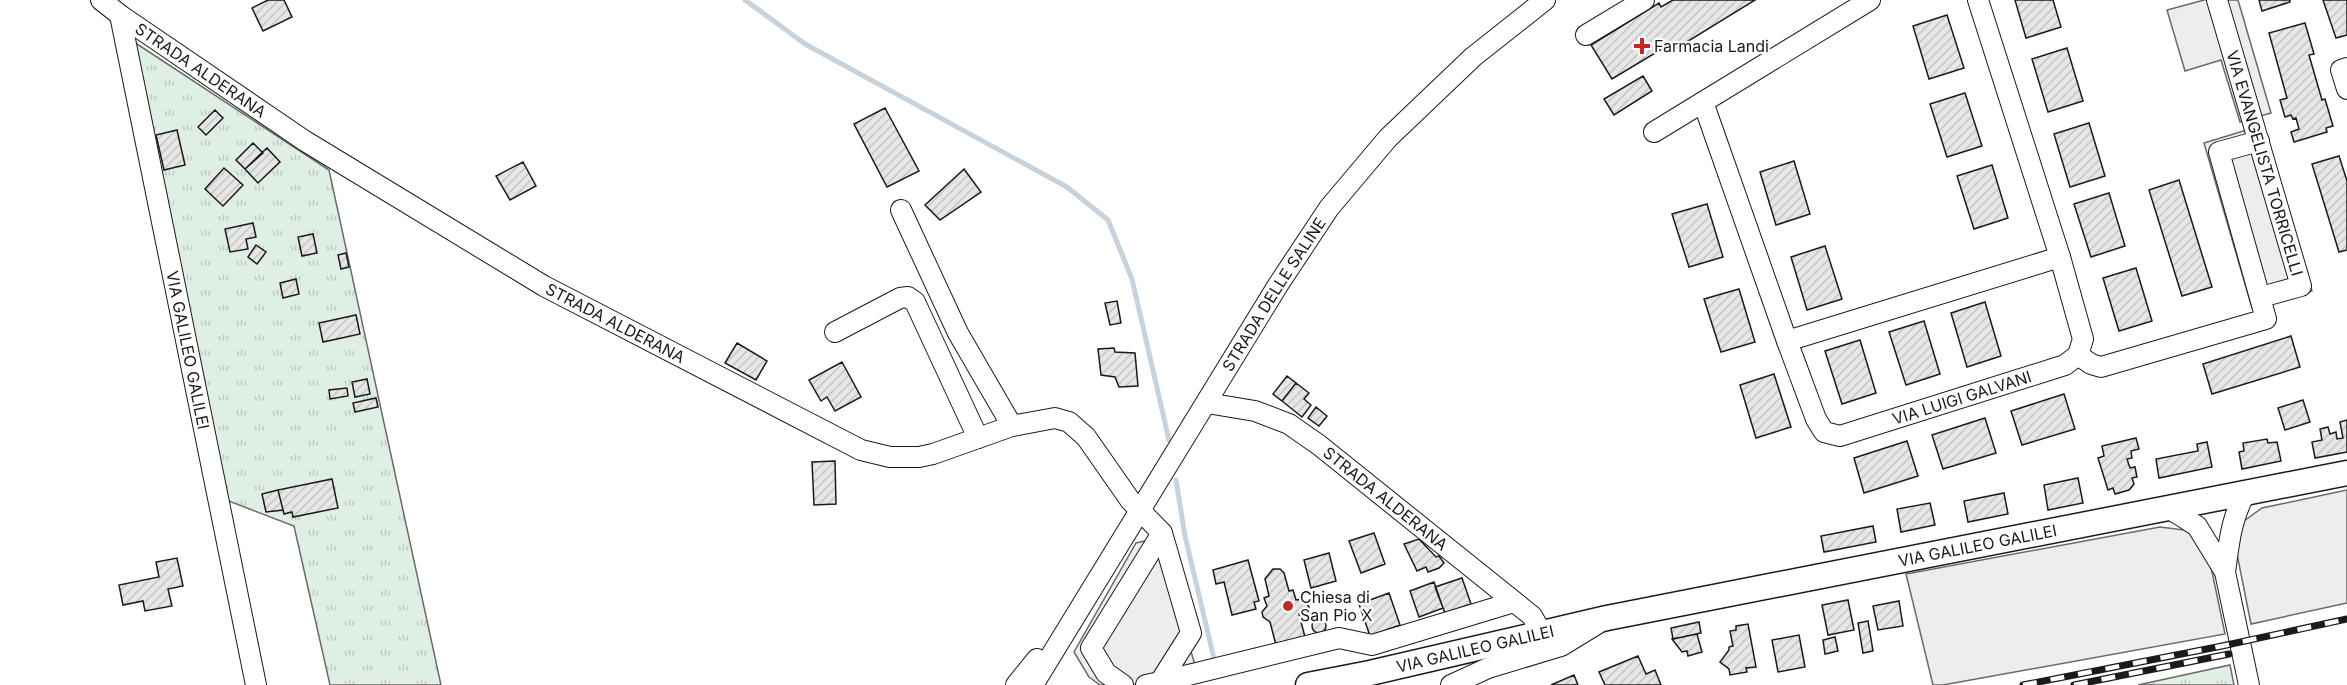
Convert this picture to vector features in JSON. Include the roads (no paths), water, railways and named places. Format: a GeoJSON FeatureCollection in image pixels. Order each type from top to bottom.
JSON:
{"type":"FeatureCollection","features":[{"type":"Feature","properties":{"kind":"main road","name":"VIA GALILEO GALILEI"},"geometry":{"type":"LineString","coordinates":[[1308,685],[1370,673],[1607,618],[2170,510],[2207,500],[2347,473]]}},
{"type":"Feature","properties":{"kind":"street","name":"STRADA ALDERANA"},"geometry":{"type":"LineString","coordinates":[[101,0],[305,141],[477,247],[544,286],[848,444],[875,454],[904,458],[933,454],[1012,426],[1055,418],[1069,422],[1086,437],[1130,500],[1162,533]]}},
{"type":"Feature","properties":{"kind":"street","name":"STRADA DELLE SALINE"},"geometry":{"type":"LineString","coordinates":[[1033,685],[1278,285],[1329,208],[1397,130],[1473,57],[1545,0]]}},
{"type":"Feature","properties":{"kind":"street"},"geometry":{"type":"LineString","coordinates":[[1586,35],[1644,0]]}},
{"type":"Feature","properties":{"kind":"street"},"geometry":{"type":"LineString","coordinates":[[1654,132],[1870,0]]}},
{"type":"Feature","properties":{"kind":"street"},"geometry":{"type":"LineString","coordinates":[[1978,0],[2060,257],[2083,339],[2078,355],[2091,364],[2101,367],[2266,318],[2220,152],[2259,141]]}},
{"type":"Feature","properties":{"kind":"street","name":"VIA EVANGELISTA TORRICELLI"},"geometry":{"type":"LineString","coordinates":[[2217,0],[2301,286],[2261,297]]}},
{"type":"Feature","properties":{"kind":"street","name":"VIA GALILEO GALILEI"},"geometry":{"type":"LineString","coordinates":[[120,15],[256,685]]}},
{"type":"Feature","properties":{"kind":"street"},"geometry":{"type":"LineString","coordinates":[[2344,69],[2347,89]]}},
{"type":"Feature","properties":{"kind":"street","name":"VIA LUIGI GALVANI"},"geometry":{"type":"LineString","coordinates":[[1702,102],[1787,341],[1816,419],[1824,432],[1839,436],[2065,365],[2078,355]]}},
{"type":"Feature","properties":{"kind":"street"},"geometry":{"type":"LineString","coordinates":[[902,210],[958,333],[1012,426]]}},
{"type":"Feature","properties":{"kind":"street"},"geometry":{"type":"LineString","coordinates":[[1787,341],[2060,257]]}},
{"type":"Feature","properties":{"kind":"street"},"geometry":{"type":"LineString","coordinates":[[835,332],[900,298],[908,297],[915,302],[978,438]]}},
{"type":"Feature","properties":{"kind":"street","name":"STRADA ALDERANA"},"geometry":{"type":"LineString","coordinates":[[1207,403],[1254,411],[1289,424],[1319,445],[1532,616],[1540,632]]}},
{"type":"Feature","properties":{"kind":"street"},"geometry":{"type":"LineString","coordinates":[[2225,572],[2231,524],[2246,492]]}},
{"type":"Feature","properties":{"kind":"street"},"geometry":{"type":"LineString","coordinates":[[2201,532],[2202,514],[2207,500],[2221,511],[2231,524]]}},
{"type":"Feature","properties":{"kind":"street"},"geometry":{"type":"LineString","coordinates":[[2170,510],[2187,519],[2201,532],[2225,572],[2249,685]]}},
{"type":"Feature","properties":{"kind":"street"},"geometry":{"type":"LineString","coordinates":[[1153,683],[1191,633],[1162,533]]}},
{"type":"Feature","properties":{"kind":"street"},"geometry":{"type":"LineString","coordinates":[[1123,685],[1106,674],[1091,648],[1162,533]]}},
{"type":"Feature","properties":{"kind":"street"},"geometry":{"type":"LineString","coordinates":[[1153,683],[1339,638],[1372,645],[1514,602]]}},
{"type":"Feature","properties":{"kind":"street","name":"VIA GALILEO GALILEI"},"geometry":{"type":"LineString","coordinates":[[1451,685],[1488,668],[1561,646],[1607,618]]}},
{"type":"Feature","properties":{"kind":"street","name":"STRADA DELLE SALINE"},"geometry":{"type":"LineString","coordinates":[[1016,685],[1034,662],[1062,638]]}},
{"type":"Feature","properties":{"kind":"street","name":"STRADA DELLE SALINE"},"geometry":{"type":"LineString","coordinates":[[1050,685],[1062,638]]}},
{"type":"Feature","properties":{"kind":"waterway"},"geometry":{"type":"LineString","coordinates":[[745,0],[805,44],[1067,187],[1108,220],[1132,279],[1169,440]]}},
{"type":"Feature","properties":{"kind":"waterway"},"geometry":{"type":"LineString","coordinates":[[1176,480],[1185,536],[1215,663]]}},
{"type":"Feature","properties":{"kind":"railway"},"geometry":{"type":"LineString","coordinates":[[2023,685],[2347,619]]}},
{"type":"Feature","properties":{"kind":"railway"},"geometry":{"type":"LineString","coordinates":[[2074,685],[2229,654]]}},
{"type":"Feature","properties":{"kind":"place","name":"Farmacia Landi"},"geometry":{"type":"Point","coordinates":[1642,46]}},
{"type":"Feature","properties":{"kind":"place","name":"Chiesa di San Pio X"},"geometry":{"type":"Point","coordinates":[1288,606]}}]}
